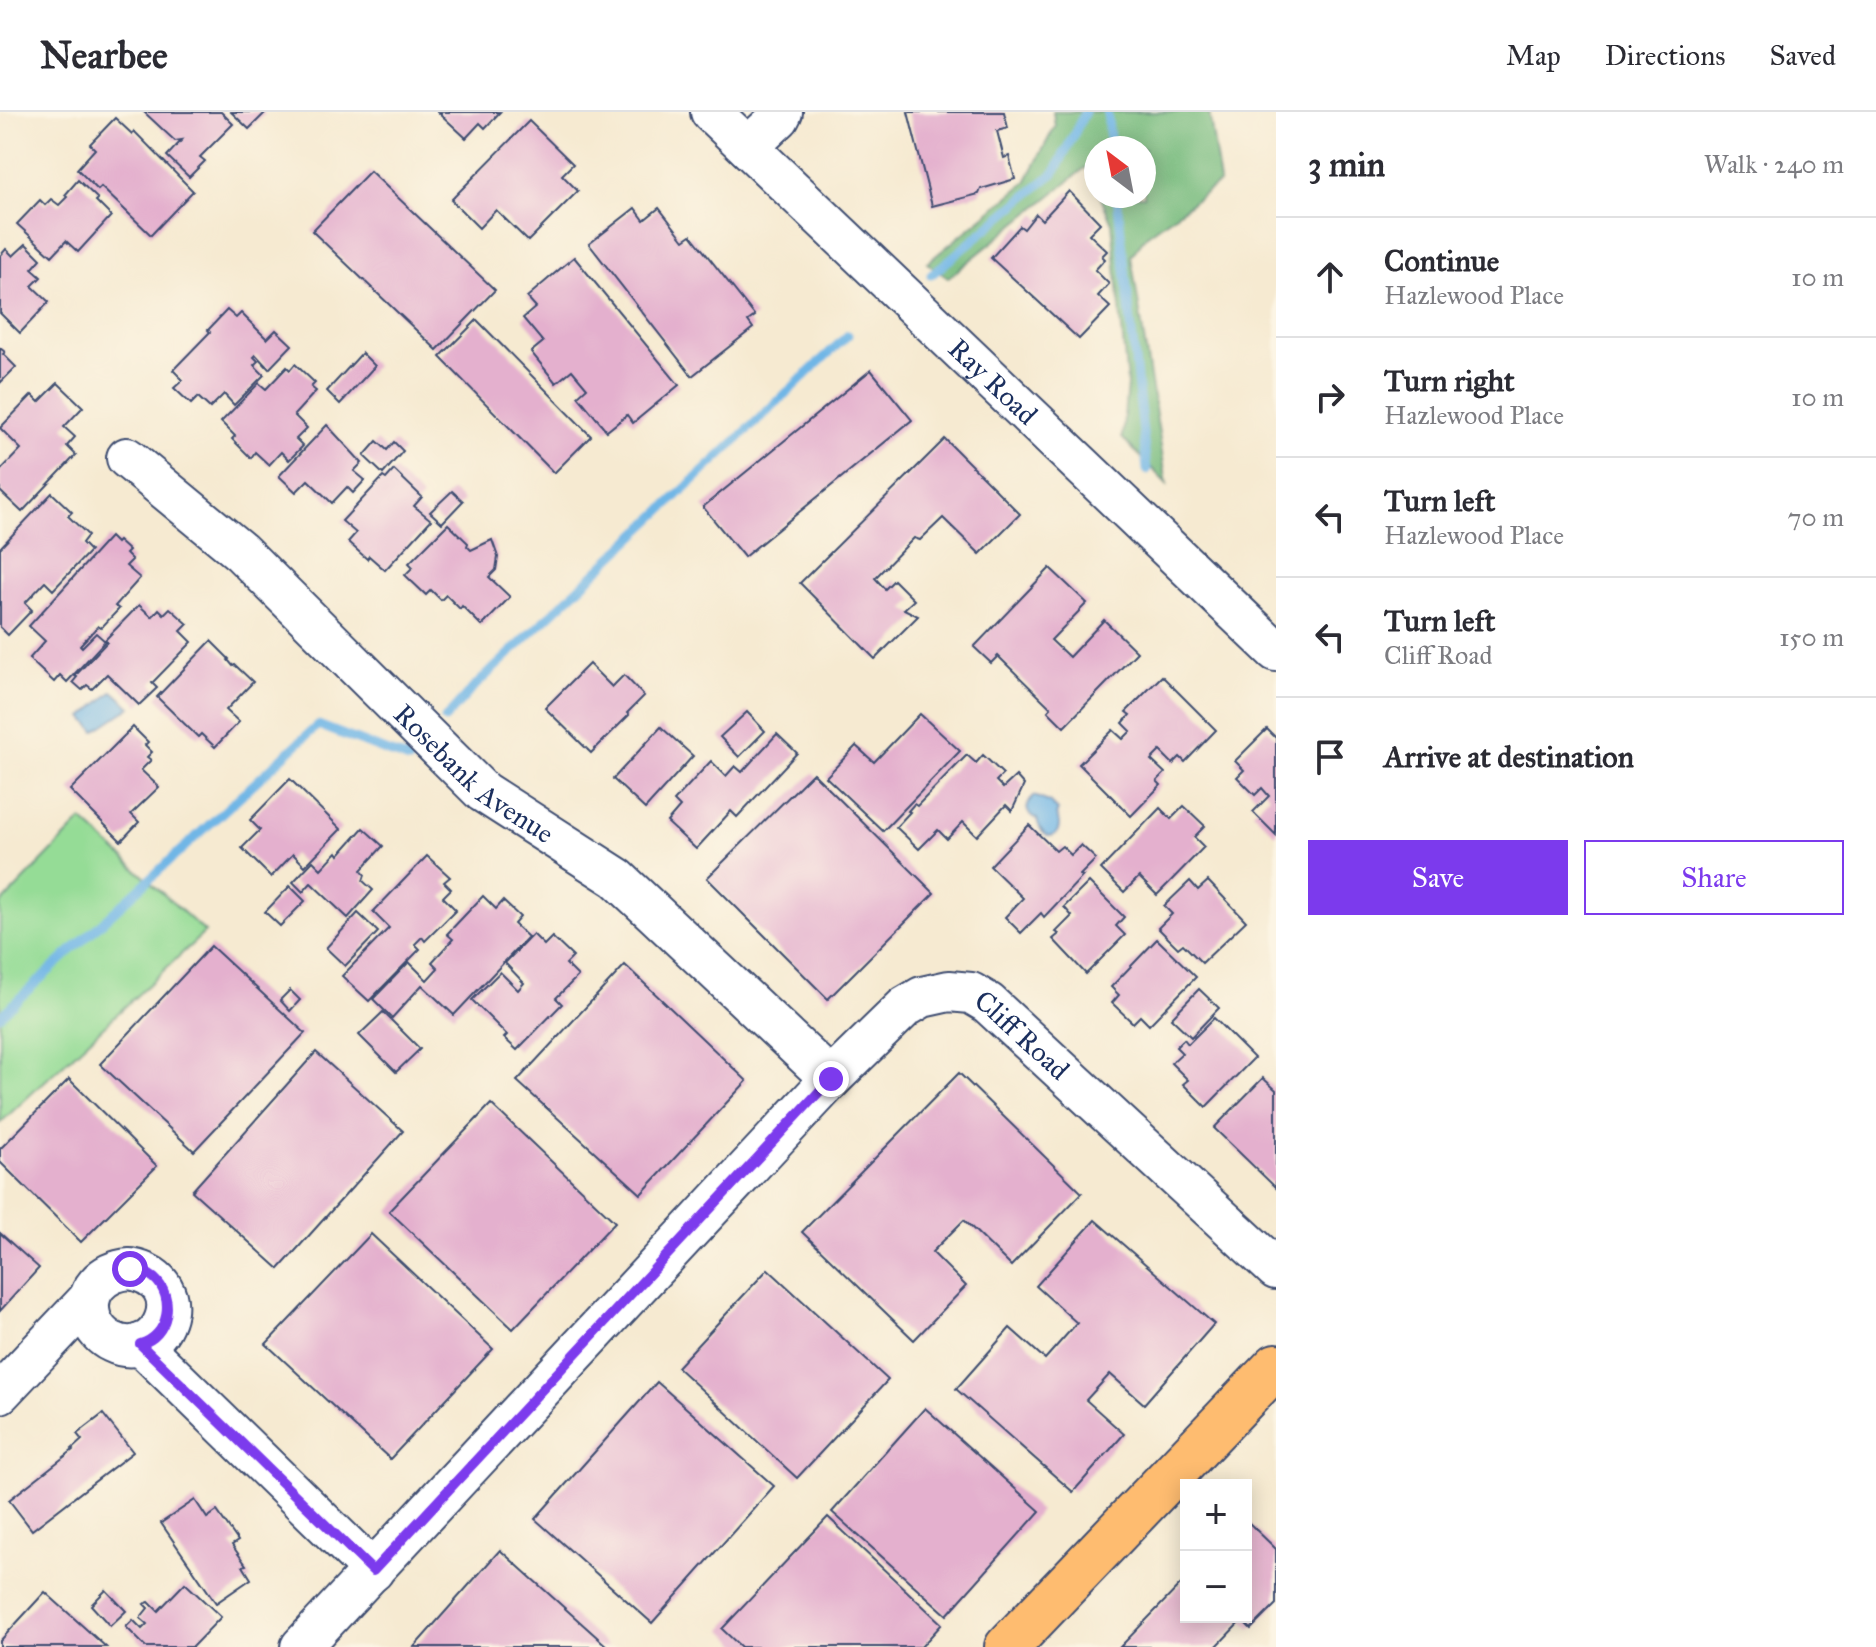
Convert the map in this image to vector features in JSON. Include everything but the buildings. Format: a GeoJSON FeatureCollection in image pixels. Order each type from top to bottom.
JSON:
{"type":"FeatureCollection","features":[{"type":"Feature","properties":{"kind":"main road"},"geometry":{"type":"LineString","coordinates":[[1007,1647],[1276,1366]]}},
{"type":"Feature","properties":{"kind":"street","name":"Ray Road"},"geometry":{"type":"LineString","coordinates":[[711,112],[1276,651]]}},
{"type":"Feature","properties":{"kind":"street"},"geometry":{"type":"LineString","coordinates":[[748,147],[782,112]]}},
{"type":"Feature","properties":{"kind":"street","name":"Rosebank Avenue"},"geometry":{"type":"LineString","coordinates":[[127,458],[241,552],[483,792],[617,878],[831,1079]]}},
{"type":"Feature","properties":{"kind":"street","name":"Cliff Road"},"geometry":{"type":"LineString","coordinates":[[301,1647],[831,1079],[905,1007],[922,997],[949,991],[971,993],[988,1003],[1276,1269]]}},
{"type":"Feature","properties":{"kind":"street"},"geometry":{"type":"LineString","coordinates":[[0,1393],[88,1300],[106,1275],[118,1270],[143,1271],[162,1286],[167,1297],[167,1311],[157,1335],[133,1346],[120,1345],[98,1332],[92,1321],[88,1300]]}},
{"type":"Feature","properties":{"kind":"street"},"geometry":{"type":"LineString","coordinates":[[140,1344],[373,1571]]}},
{"type":"Feature","properties":{"kind":"green space"},"geometry":{"type":"Polygon","coordinates":[[[1053,112],[1209,112],[1220,182],[1146,236],[1131,256],[1167,484],[1122,438],[1127,384],[1112,223],[1105,208],[1156,208],[1156,136],[1084,136],[1084,169],[948,278],[927,263],[1026,182],[1055,126],[1053,112]]]}},
{"type":"Feature","properties":{"kind":"green space"},"geometry":{"type":"Polygon","coordinates":[[[82,820],[205,932],[0,1123],[0,905],[82,820]]]}},
{"type":"Feature","properties":{"kind":"water"},"geometry":{"type":"Polygon","coordinates":[[[113,691],[131,707],[95,731],[83,717],[113,691]]]}},
{"type":"Feature","properties":{"kind":"water"},"geometry":{"type":"Polygon","coordinates":[[[1034,796],[1049,802],[1058,811],[1057,833],[1044,834],[1037,819],[1028,811],[1034,796]]]}},
{"type":"Feature","properties":{"kind":"waterway"},"geometry":{"type":"LineString","coordinates":[[931,275],[1055,172],[1085,112]]}},
{"type":"Feature","properties":{"kind":"waterway"},"geometry":{"type":"LineString","coordinates":[[1107,112],[1110,136]]}},
{"type":"Feature","properties":{"kind":"waterway"},"geometry":{"type":"LineString","coordinates":[[1118,208],[1147,470]]}},
{"type":"Feature","properties":{"kind":"waterway"},"geometry":{"type":"LineString","coordinates":[[445,719],[473,688],[848,335]]}},
{"type":"Feature","properties":{"kind":"waterway"},"geometry":{"type":"LineString","coordinates":[[0,1016],[318,725],[409,760],[412,757]]}},
{"type":"Feature","properties":{"kind":"route"},"geometry":{"type":"LineString","coordinates":[[130,1269],[153,1277],[167,1297],[164,1323],[157,1335],[140,1344],[373,1571],[831,1079]]}}]}
